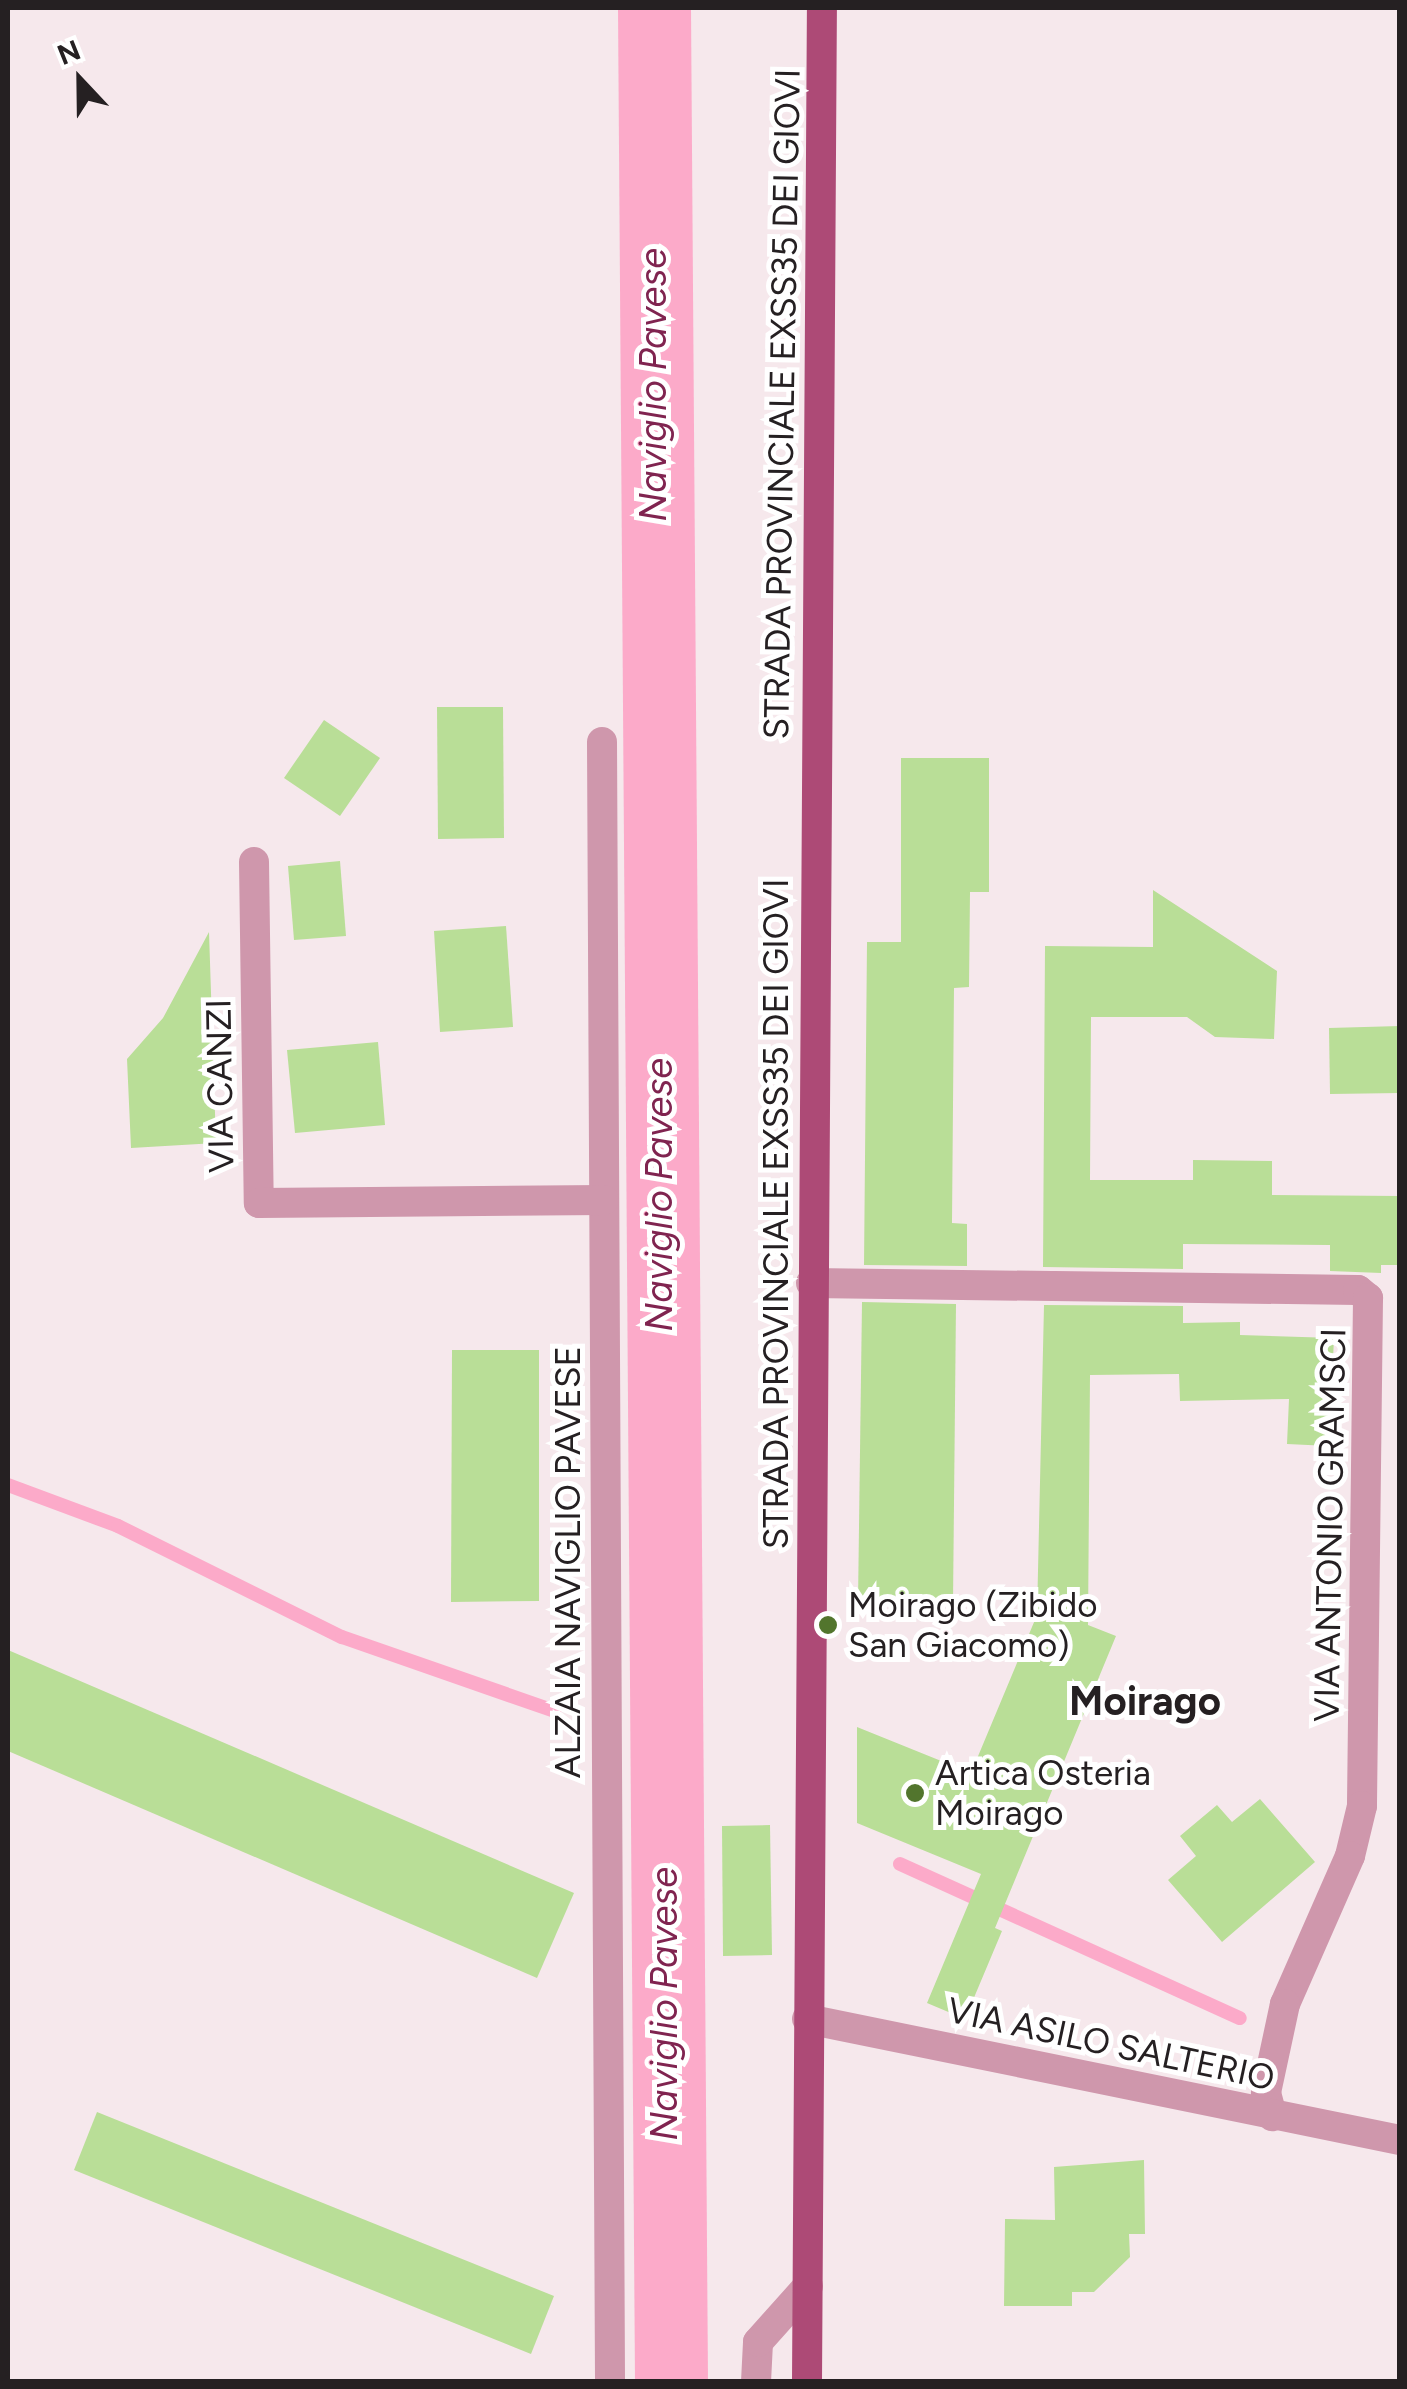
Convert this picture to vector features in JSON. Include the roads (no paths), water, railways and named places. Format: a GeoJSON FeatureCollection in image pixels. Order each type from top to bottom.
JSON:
{"type":"FeatureCollection","features":[{"type":"Feature","properties":{"kind":"main road"},"geometry":{"type":"LineString","coordinates":[[822,8],[823,47]]}},
{"type":"Feature","properties":{"kind":"main road"},"geometry":{"type":"LineString","coordinates":[[823,47],[832,8]]}},
{"type":"Feature","properties":{"kind":"main road","name":"STRADA PROVINCIALE EXSS35 DEI GIOVI"},"geometry":{"type":"LineString","coordinates":[[807,2382],[823,47]]}},
{"type":"Feature","properties":{"kind":"street","name":"ALZAIA NAVIGLIO PAVESE"},"geometry":{"type":"LineString","coordinates":[[602,742],[610,2382]]}},
{"type":"Feature","properties":{"kind":"street","name":"VIA CANZI"},"geometry":{"type":"LineString","coordinates":[[254,862],[259,1203],[604,1200]]}},
{"type":"Feature","properties":{"kind":"street","name":"VIA ANTONIO GRAMSCI"},"geometry":{"type":"LineString","coordinates":[[812,1282],[1358,1290],[1368,1298],[1363,1750],[1357,1832],[1285,2004],[1266,2093],[1272,2116]]}},
{"type":"Feature","properties":{"kind":"street","name":"VIA ASILO SALTERIO"},"geometry":{"type":"LineString","coordinates":[[808,2019],[1400,2140]]}},
{"type":"Feature","properties":{"kind":"street"},"geometry":{"type":"LineString","coordinates":[[756,2382],[758,2342],[808,2286]]}},
{"type":"Feature","properties":{"kind":"water","name":"Naviglio Pavese"},"geometry":{"type":"Polygon","coordinates":[[[618,8],[691,8],[708,2382],[635,2381],[618,8]]]}},
{"type":"Feature","properties":{"kind":"waterway"},"geometry":{"type":"LineString","coordinates":[[8,1485],[118,1526],[342,1637],[554,1711]]}},
{"type":"Feature","properties":{"kind":"waterway"},"geometry":{"type":"LineString","coordinates":[[900,1864],[1240,2018]]}},
{"type":"Feature","properties":{"kind":"place","name":"Moirago (Zibido San Giacomo)"},"geometry":{"type":"Point","coordinates":[828,1625]}},
{"type":"Feature","properties":{"kind":"place","name":"Artica Osteria Moirago"},"geometry":{"type":"Point","coordinates":[915,1793]}},
{"type":"Feature","properties":{"kind":"district","name":"Moirago"},"geometry":{"type":"Point","coordinates":[1145,1701]}}]}
